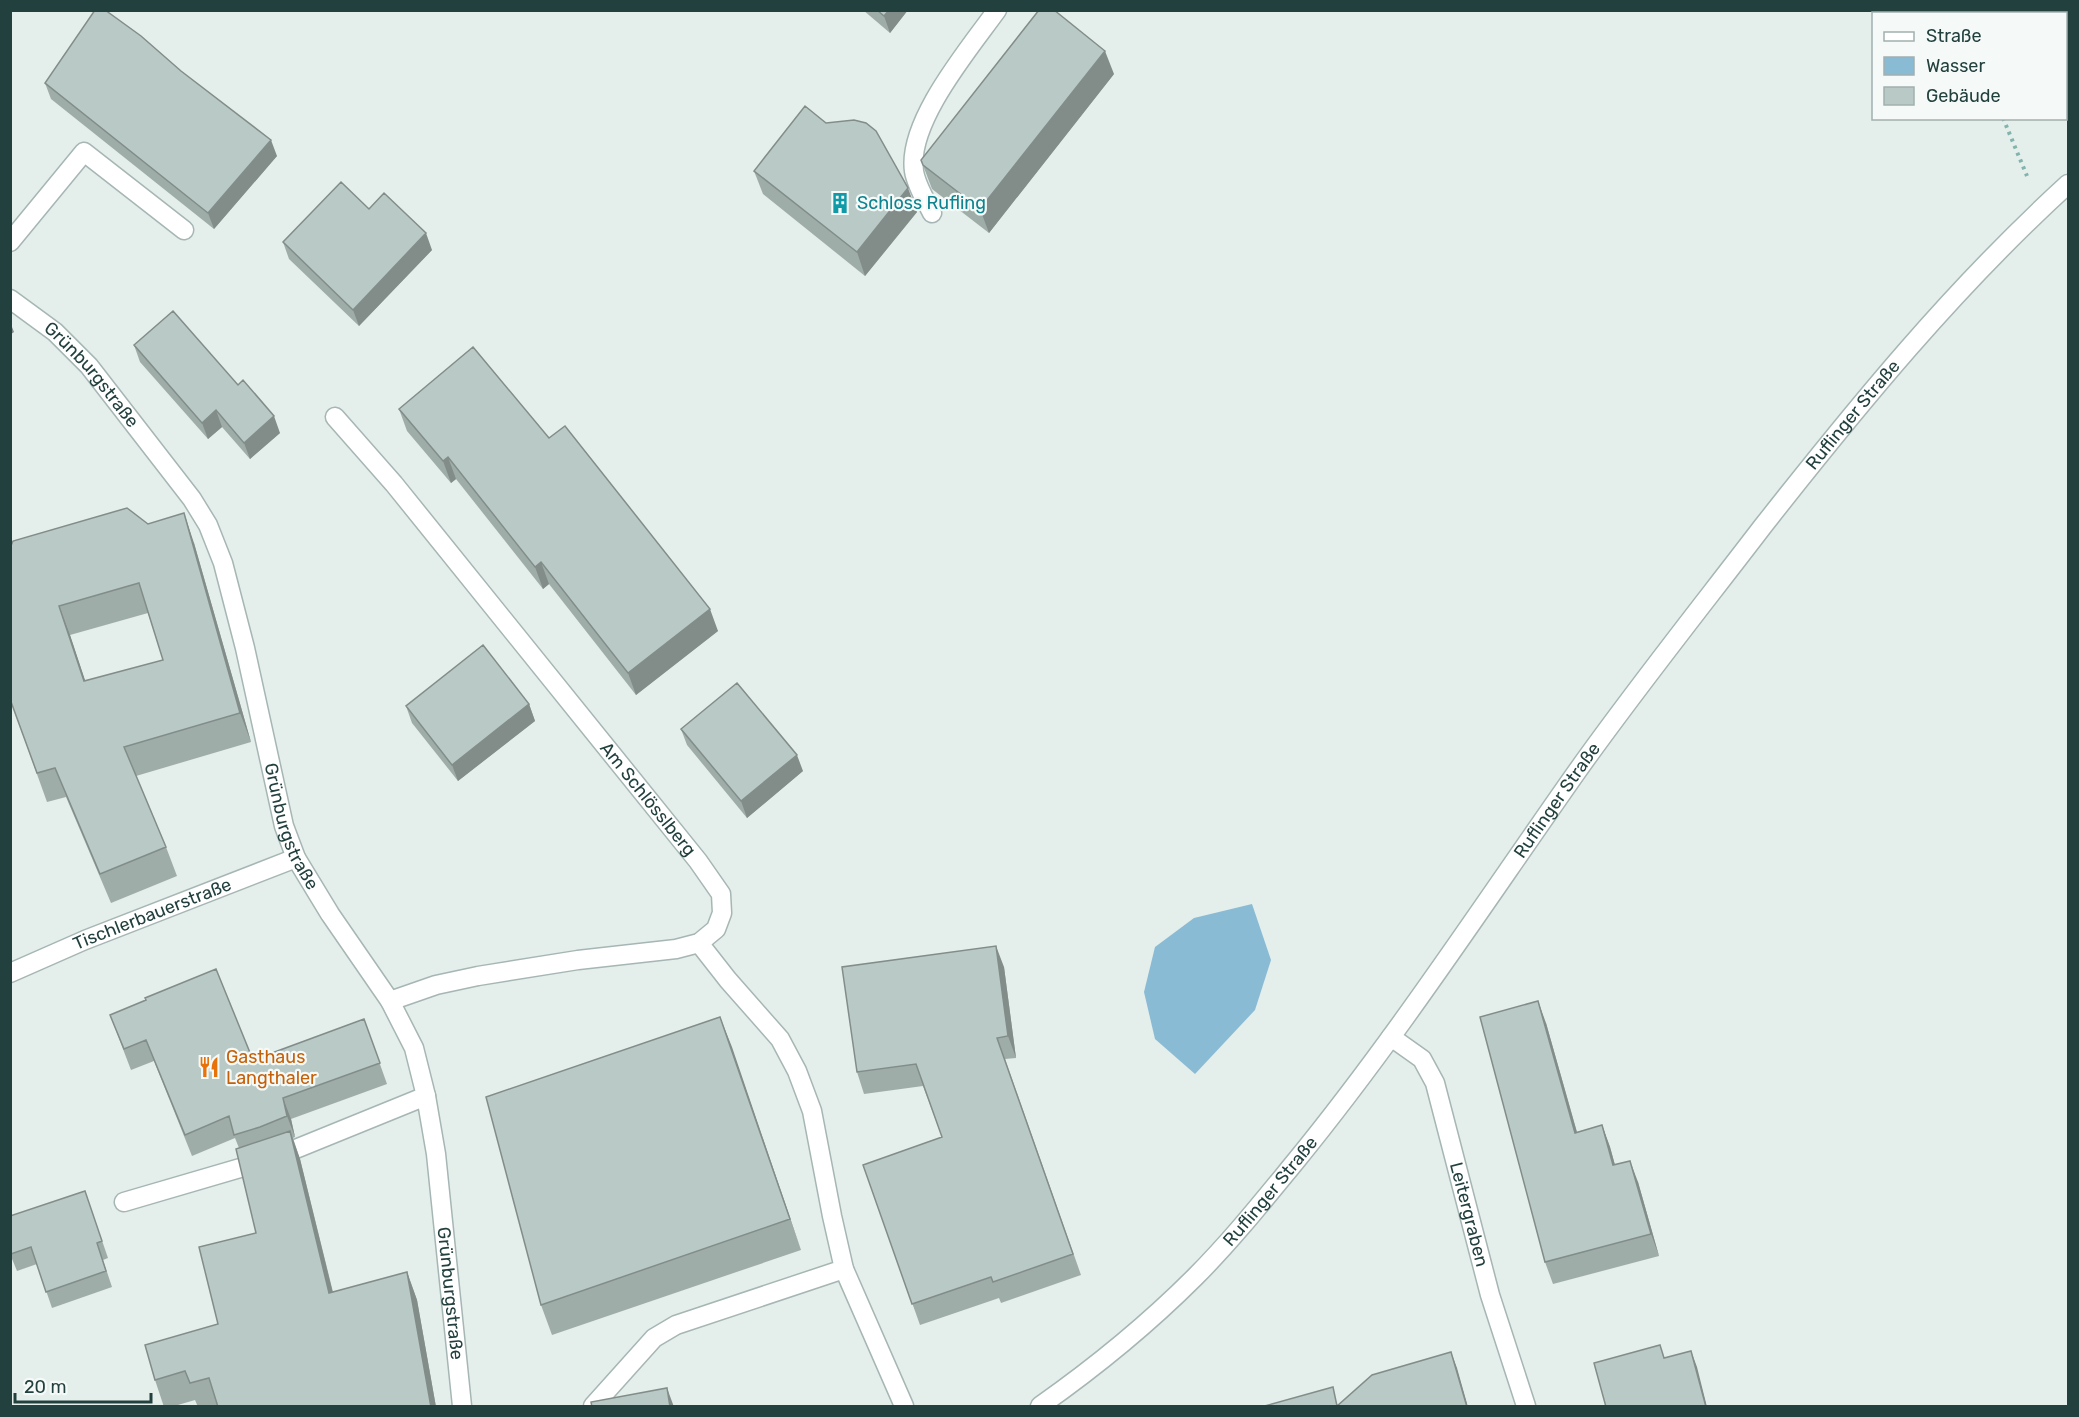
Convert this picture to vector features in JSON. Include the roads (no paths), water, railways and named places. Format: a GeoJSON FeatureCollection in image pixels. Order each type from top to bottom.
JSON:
{"type":"FeatureCollection","features":[{"type":"Feature","properties":{"kind":"street"},"geometry":{"type":"LineString","coordinates":[[932,213],[914,172],[914,146],[939,91],[997,10]]}},
{"type":"Feature","properties":{"kind":"street"},"geometry":{"type":"LineString","coordinates":[[10,242],[84,152],[184,230]]}},
{"type":"Feature","properties":{"kind":"street","name":"Ruflinger Straße"},"geometry":{"type":"LineString","coordinates":[[1040,1407],[1128,1338],[1194,1278],[1263,1202],[1330,1119],[1391,1037],[1580,768],[1676,638],[1834,437],[1949,301],[2068,184]]}},
{"type":"Feature","properties":{"kind":"street","name":"Grünburgstraße"},"geometry":{"type":"LineString","coordinates":[[10,299],[55,332],[89,366],[192,499],[208,525],[223,563],[245,648],[284,826],[296,858],[330,914],[390,1000],[414,1048],[426,1096],[436,1154],[462,1407]]}},
{"type":"Feature","properties":{"kind":"street","name":"Am Schlösslberg"},"geometry":{"type":"LineString","coordinates":[[335,417],[402,493],[698,861],[721,894],[722,913],[716,929],[699,943]]}},
{"type":"Feature","properties":{"kind":"street","name":"Tischlerbauerstraße"},"geometry":{"type":"LineString","coordinates":[[10,973],[106,931],[296,858]]}},
{"type":"Feature","properties":{"kind":"street"},"geometry":{"type":"LineString","coordinates":[[390,1000],[478,976],[578,960],[676,949],[699,943],[780,1040],[797,1071],[812,1111],[844,1269],[904,1407]]}},
{"type":"Feature","properties":{"kind":"street","name":"Leitergraben"},"geometry":{"type":"LineString","coordinates":[[1391,1037],[1422,1059],[1435,1083],[1490,1294],[1526,1407]]}},
{"type":"Feature","properties":{"kind":"street"},"geometry":{"type":"LineString","coordinates":[[124,1202],[271,1159],[426,1096]]}},
{"type":"Feature","properties":{"kind":"street"},"geometry":{"type":"LineString","coordinates":[[593,1407],[654,1338],[676,1325],[844,1269]]}},
{"type":"Feature","properties":{"kind":"water"},"geometry":{"type":"Polygon","coordinates":[[[1252,904],[1271,960],[1255,1010],[1195,1074],[1155,1039],[1144,992],[1155,947],[1194,918],[1252,904]]]}},
{"type":"Feature","properties":{"kind":"place","name":"Schloss Rufling"},"geometry":{"type":"Point","coordinates":[840,203]}},
{"type":"Feature","properties":{"kind":"place","name":"Gasthaus Langthaler"},"geometry":{"type":"Point","coordinates":[209,1067]}}]}
